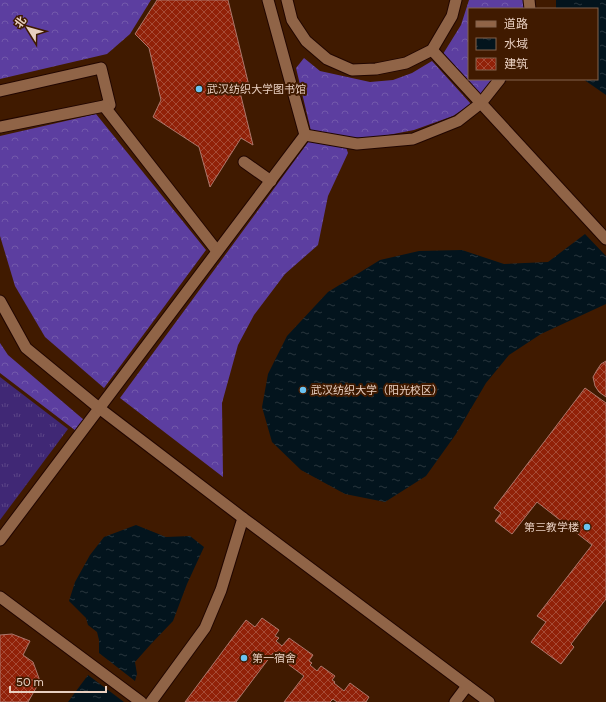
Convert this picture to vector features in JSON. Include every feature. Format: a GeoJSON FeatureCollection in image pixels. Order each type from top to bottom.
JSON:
{"type":"FeatureCollection","features":[{"type":"Feature","properties":{"kind":"street"},"geometry":{"type":"LineString","coordinates":[[268,0],[305,135]]}},
{"type":"Feature","properties":{"kind":"street"},"geometry":{"type":"LineString","coordinates":[[288,0],[292,20],[306,41],[327,59],[352,70],[376,69],[406,63],[432,50],[452,16],[456,0]]}},
{"type":"Feature","properties":{"kind":"street"},"geometry":{"type":"LineString","coordinates":[[432,50],[606,239]]}},
{"type":"Feature","properties":{"kind":"street"},"geometry":{"type":"LineString","coordinates":[[0,91],[101,68],[110,105],[0,127]]}},
{"type":"Feature","properties":{"kind":"street"},"geometry":{"type":"LineString","coordinates":[[305,135],[357,144],[413,139],[458,121],[481,103],[499,80]]}},
{"type":"Feature","properties":{"kind":"street"},"geometry":{"type":"LineString","coordinates":[[104,106],[217,251]]}},
{"type":"Feature","properties":{"kind":"street"},"geometry":{"type":"LineString","coordinates":[[0,540],[305,135]]}},
{"type":"Feature","properties":{"kind":"street"},"geometry":{"type":"LineString","coordinates":[[244,162],[271,180]]}},
{"type":"Feature","properties":{"kind":"street"},"geometry":{"type":"LineString","coordinates":[[0,301],[26,348],[99,408],[489,702]]}},
{"type":"Feature","properties":{"kind":"street"},"geometry":{"type":"LineString","coordinates":[[151,702],[205,628],[221,590],[243,518]]}},
{"type":"Feature","properties":{"kind":"street"},"geometry":{"type":"LineString","coordinates":[[0,597],[141,702]]}},
{"type":"Feature","properties":{"kind":"street"},"geometry":{"type":"LineString","coordinates":[[455,702],[467,686]]}},
{"type":"Feature","properties":{"kind":"green space"},"geometry":{"type":"Polygon","coordinates":[[[0,0],[151,0],[130,34],[107,54],[0,79],[0,0]]]}},
{"type":"Feature","properties":{"kind":"green space"},"geometry":{"type":"Polygon","coordinates":[[[469,0],[524,0],[525,8],[468,8],[468,80],[494,80],[481,95],[443,54],[461,25],[469,0]]]}},
{"type":"Feature","properties":{"kind":"green space"},"geometry":{"type":"Polygon","coordinates":[[[304,58],[320,71],[370,82],[393,80],[412,73],[432,61],[471,104],[453,116],[414,130],[378,137],[348,138],[311,131],[296,68],[304,58]]]}},
{"type":"Feature","properties":{"kind":"green space"},"geometry":{"type":"Polygon","coordinates":[[[96,114],[206,250],[104,388],[45,337],[15,286],[0,236],[0,136],[96,114]]]}},
{"type":"Feature","properties":{"kind":"green space"},"geometry":{"type":"Polygon","coordinates":[[[309,141],[346,147],[348,153],[328,196],[318,245],[285,274],[254,315],[238,345],[222,403],[223,477],[120,398],[309,141]]]}},
{"type":"Feature","properties":{"kind":"green space"},"geometry":{"type":"Polygon","coordinates":[[[0,343],[8,355],[84,420],[76,431],[0,373],[0,343]]]}},
{"type":"Feature","properties":{"kind":"green space"},"geometry":{"type":"Polygon","coordinates":[[[0,377],[68,429],[0,520],[0,377]]]}},
{"type":"Feature","properties":{"kind":"water"},"geometry":{"type":"Polygon","coordinates":[[[556,0],[606,0],[606,95],[584,80],[598,80],[598,8],[556,8],[556,0]]]}},
{"type":"Feature","properties":{"kind":"water"},"geometry":{"type":"Polygon","coordinates":[[[585,234],[606,256],[606,304],[541,334],[509,355],[486,383],[456,434],[426,476],[385,502],[345,494],[301,470],[272,442],[262,407],[268,374],[287,336],[328,292],[380,260],[419,251],[462,250],[504,264],[548,262],[585,234]]]}},
{"type":"Feature","properties":{"kind":"water"},"geometry":{"type":"Polygon","coordinates":[[[136,525],[166,537],[190,536],[204,547],[187,584],[173,621],[135,662],[137,674],[135,681],[99,653],[99,640],[97,632],[88,625],[86,618],[69,601],[75,582],[90,555],[104,537],[136,525]]]}},
{"type":"Feature","properties":{"kind":"water"},"geometry":{"type":"Polygon","coordinates":[[[88,675],[124,702],[68,702],[88,675]]]}},
{"type":"Feature","properties":{"kind":"building","name":"武汉纺织大学图书馆"},"geometry":{"type":"Polygon","coordinates":[[[157,0],[228,0],[251,94],[238,84],[253,145],[241,138],[210,187],[199,147],[153,117],[161,100],[149,48],[135,34],[157,0]]]}},
{"type":"Feature","properties":{"kind":"building"},"geometry":{"type":"Polygon","coordinates":[[[606,361],[606,397],[599,392],[595,386],[593,377],[601,364],[606,361]]]}},
{"type":"Feature","properties":{"kind":"building","name":"第三教学楼"},"geometry":{"type":"Polygon","coordinates":[[[585,388],[606,403],[606,599],[571,644],[574,647],[561,664],[531,642],[546,622],[537,616],[592,545],[537,502],[512,534],[495,521],[501,513],[494,508],[585,388]]]}},
{"type":"Feature","properties":{"kind":"building","name":"第一宿舍"},"geometry":{"type":"Polygon","coordinates":[[[262,618],[279,630],[275,636],[279,638],[276,641],[282,646],[289,638],[313,655],[309,661],[312,663],[310,665],[317,671],[321,666],[335,676],[332,680],[344,691],[350,683],[369,697],[366,702],[337,702],[333,699],[330,702],[284,702],[304,676],[273,653],[236,702],[185,702],[246,620],[255,627],[262,618]]]}},
{"type":"Feature","properties":{"kind":"building"},"geometry":{"type":"Polygon","coordinates":[[[12,634],[30,641],[23,655],[33,662],[40,681],[28,702],[0,702],[0,635],[12,634]]]}},
{"type":"Feature","properties":{"kind":"place","name":"武汉纺织大学图书馆"},"geometry":{"type":"Point","coordinates":[199,89]}},
{"type":"Feature","properties":{"kind":"place","name":"武汉纺织大学（阳光校区）"},"geometry":{"type":"Point","coordinates":[303,390]}},
{"type":"Feature","properties":{"kind":"place","name":"第三教学楼"},"geometry":{"type":"Point","coordinates":[587,527]}},
{"type":"Feature","properties":{"kind":"place","name":"第一宿舍"},"geometry":{"type":"Point","coordinates":[244,658]}}]}
